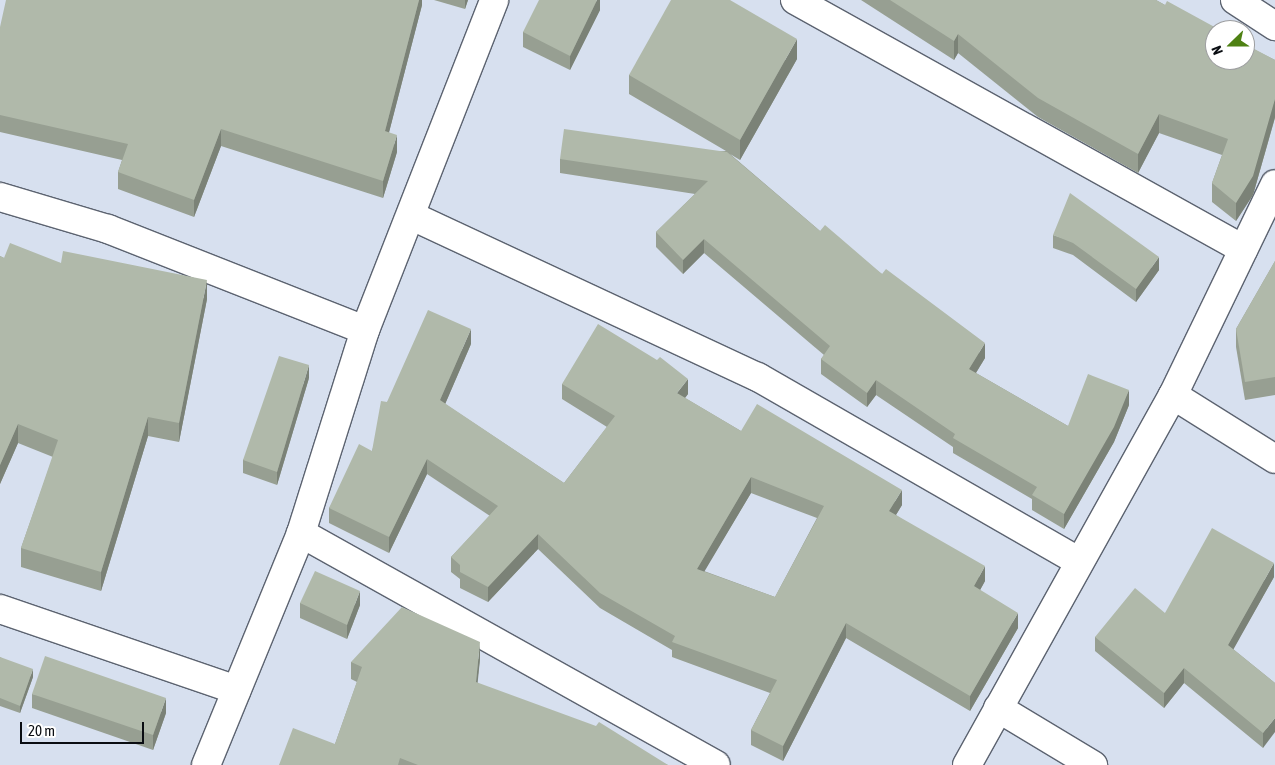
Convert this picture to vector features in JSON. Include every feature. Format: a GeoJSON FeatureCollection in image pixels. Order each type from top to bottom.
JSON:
{"type":"FeatureCollection","features":[{"type":"Feature","properties":{"kind":"street"},"geometry":{"type":"LineString","coordinates":[[206,765],[300,533],[365,330],[412,216],[494,0]]}},
{"type":"Feature","properties":{"kind":"street"},"geometry":{"type":"LineString","coordinates":[[795,0],[1243,249]]}},
{"type":"Feature","properties":{"kind":"street"},"geometry":{"type":"LineString","coordinates":[[1235,0],[1275,26]]}},
{"type":"Feature","properties":{"kind":"street"},"geometry":{"type":"LineString","coordinates":[[967,765],[1078,561],[1173,395],[1275,184]]}},
{"type":"Feature","properties":{"kind":"street"},"geometry":{"type":"LineString","coordinates":[[0,197],[108,229],[365,330]]}},
{"type":"Feature","properties":{"kind":"street"},"geometry":{"type":"LineString","coordinates":[[412,216],[758,377],[1078,561]]}},
{"type":"Feature","properties":{"kind":"street"},"geometry":{"type":"LineString","coordinates":[[1173,395],[1275,459]]}},
{"type":"Feature","properties":{"kind":"street"},"geometry":{"type":"LineString","coordinates":[[300,533],[716,765]]}},
{"type":"Feature","properties":{"kind":"street"},"geometry":{"type":"LineString","coordinates":[[0,609],[236,690]]}},
{"type":"Feature","properties":{"kind":"street"},"geometry":{"type":"LineString","coordinates":[[998,708],[1093,765]]}},
{"type":"Feature","properties":{"kind":"building"},"geometry":{"type":"Polygon","coordinates":[[[6,0],[419,0],[385,131],[397,135],[383,181],[221,129],[194,200],[118,172],[128,144],[0,115],[0,27],[6,0]]]}},
{"type":"Feature","properties":{"kind":"building"},"geometry":{"type":"Polygon","coordinates":[[[539,0],[597,0],[570,56],[523,32],[539,0]]]}},
{"type":"Feature","properties":{"kind":"building"},"geometry":{"type":"Polygon","coordinates":[[[671,0],[730,0],[797,39],[740,140],[629,75],[671,0]]]}},
{"type":"Feature","properties":{"kind":"building"},"geometry":{"type":"Polygon","coordinates":[[[890,0],[1156,0],[1165,5],[1167,1],[1205,22],[1205,70],[1255,70],[1255,49],[1275,60],[1275,99],[1253,176],[1236,203],[1212,183],[1228,139],[1159,114],[1138,154],[1038,98],[958,34],[954,41],[890,0]]]}},
{"type":"Feature","properties":{"kind":"building"},"geometry":{"type":"Polygon","coordinates":[[[564,129],[727,152],[820,231],[825,225],[882,274],[886,269],[985,343],[969,369],[1068,426],[1088,374],[1129,390],[1114,427],[1064,514],[1032,495],[1037,487],[953,438],[955,434],[876,380],[867,393],[821,359],[830,346],[704,239],[683,260],[656,232],[708,181],[560,159],[564,129]]]}},
{"type":"Feature","properties":{"kind":"building"},"geometry":{"type":"Polygon","coordinates":[[[1070,193],[1159,257],[1136,289],[1073,243],[1053,235],[1070,193]]]}},
{"type":"Feature","properties":{"kind":"building"},"geometry":{"type":"Polygon","coordinates":[[[10,243],[61,263],[63,251],[207,280],[179,423],[148,417],[101,572],[21,548],[58,440],[18,424],[0,465],[0,256],[4,258],[10,243]]]}},
{"type":"Feature","properties":{"kind":"building"},"geometry":{"type":"Polygon","coordinates":[[[1275,261],[1275,377],[1245,382],[1236,329],[1275,261]]]}},
{"type":"Feature","properties":{"kind":"building"},"geometry":{"type":"Polygon","coordinates":[[[428,310],[471,329],[440,400],[564,483],[615,416],[562,384],[598,324],[657,360],[660,357],[688,379],[677,393],[741,431],[757,404],[902,490],[889,511],[985,566],[974,586],[1018,613],[970,696],[846,623],[783,746],[751,730],[777,680],[672,642],[675,636],[600,593],[538,534],[488,587],[460,572],[460,565],[451,557],[498,506],[427,459],[389,537],[329,508],[359,444],[372,451],[381,401],[387,402],[428,310]],[[751,477],[697,569],[775,597],[824,506],[751,477]]]}},
{"type":"Feature","properties":{"kind":"building"},"geometry":{"type":"Polygon","coordinates":[[[279,356],[309,365],[277,472],[243,460],[279,356]]]}},
{"type":"Feature","properties":{"kind":"building"},"geometry":{"type":"Polygon","coordinates":[[[1212,528],[1274,563],[1228,645],[1275,683],[1275,718],[1263,733],[1184,668],[1164,693],[1095,637],[1135,588],[1165,613],[1212,528]]]}},
{"type":"Feature","properties":{"kind":"building"},"geometry":{"type":"Polygon","coordinates":[[[315,571],[360,591],[347,625],[300,603],[315,571]]]}},
{"type":"Feature","properties":{"kind":"building"},"geometry":{"type":"Polygon","coordinates":[[[402,607],[480,642],[476,682],[596,726],[599,722],[668,765],[418,765],[400,758],[398,765],[279,765],[293,728],[335,744],[362,667],[351,662],[402,607]]]}},
{"type":"Feature","properties":{"kind":"building"},"geometry":{"type":"Polygon","coordinates":[[[45,656],[166,698],[153,735],[32,694],[45,656]]]}},
{"type":"Feature","properties":{"kind":"building"},"geometry":{"type":"Polygon","coordinates":[[[0,657],[33,669],[20,706],[0,698],[0,657]]]}}]}
